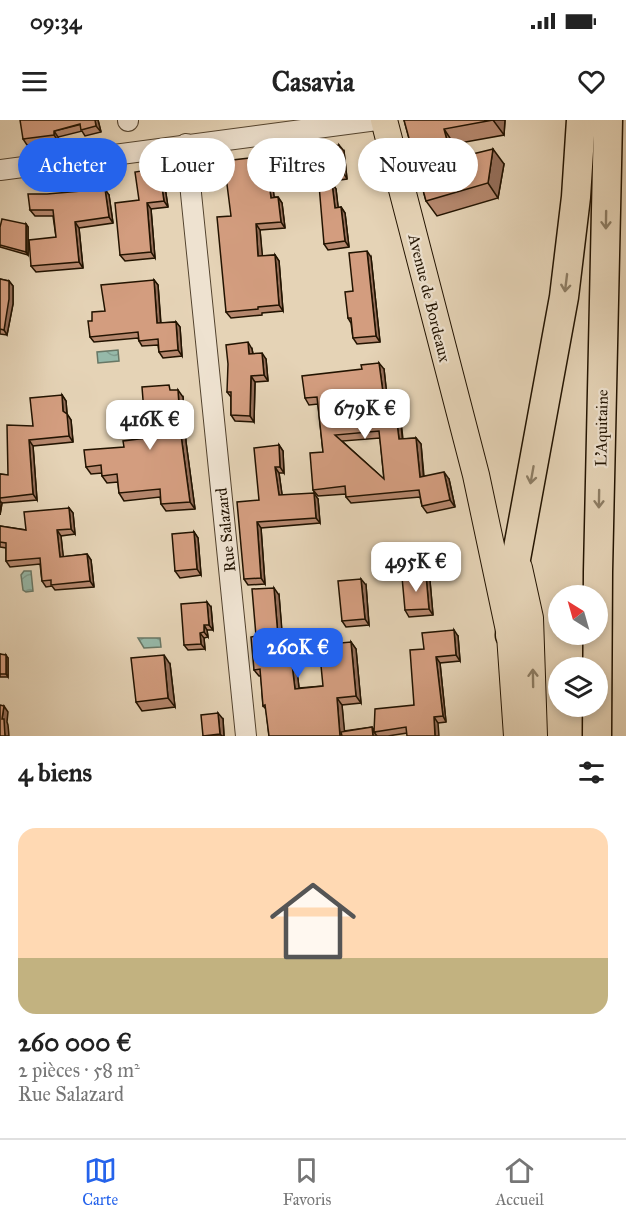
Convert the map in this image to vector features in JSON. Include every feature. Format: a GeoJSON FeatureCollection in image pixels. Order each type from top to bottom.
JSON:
{"type":"FeatureCollection","features":[{"type":"Feature","properties":{"kind":"highway"},"geometry":{"type":"LineString","coordinates":[[510,635],[516,559],[564,297],[576,197],[581,120]]}},
{"type":"Feature","properties":{"kind":"highway","name":"L'Aquitaine"},"geometry":{"type":"LineString","coordinates":[[597,736],[598,572],[608,120]]}},
{"type":"Feature","properties":{"kind":"main road","name":"Avenue de Bordeaux"},"geometry":{"type":"LineString","coordinates":[[384,120],[476,476],[510,635],[517,736]]}},
{"type":"Feature","properties":{"kind":"main road","name":"Avenue de Bordeaux"},"geometry":{"type":"LineString","coordinates":[[476,476],[516,559],[525,588],[530,618],[534,736]]}},
{"type":"Feature","properties":{"kind":"street"},"geometry":{"type":"LineString","coordinates":[[234,138],[376,120]]}},
{"type":"Feature","properties":{"kind":"street"},"geometry":{"type":"LineString","coordinates":[[0,170],[139,151]]}},
{"type":"Feature","properties":{"kind":"street","name":"Rue Salazard"},"geometry":{"type":"LineString","coordinates":[[191,192],[246,736]]}},
{"type":"Feature","properties":{"kind":"water"},"geometry":{"type":"Polygon","coordinates":[[[118,350],[119,361],[98,363],[97,352],[118,350]]]}},
{"type":"Feature","properties":{"kind":"water"},"geometry":{"type":"Polygon","coordinates":[[[24,571],[31,571],[33,591],[23,590],[21,575],[24,571]]]}},
{"type":"Feature","properties":{"kind":"water"},"geometry":{"type":"Polygon","coordinates":[[[138,638],[160,638],[161,647],[144,648],[138,638]]]}},
{"type":"Feature","properties":{"kind":"building"},"geometry":{"type":"Polygon","coordinates":[[[20,120],[95,120],[96,126],[81,130],[80,124],[54,131],[54,135],[23,138],[20,120]]]}},
{"type":"Feature","properties":{"kind":"building"},"geometry":{"type":"Polygon","coordinates":[[[404,120],[493,120],[444,129],[446,138],[409,138],[404,120]]]}},
{"type":"Feature","properties":{"kind":"building"},"geometry":{"type":"Polygon","coordinates":[[[493,149],[488,183],[478,186],[478,153],[493,149]]]}},
{"type":"Feature","properties":{"kind":"building"},"geometry":{"type":"Polygon","coordinates":[[[247,158],[247,192],[270,192],[271,198],[278,197],[281,222],[256,224],[258,256],[275,255],[279,305],[226,312],[217,217],[231,216],[228,192],[235,192],[235,160],[247,158]]]}},
{"type":"Feature","properties":{"kind":"building"},"geometry":{"type":"Polygon","coordinates":[[[139,171],[139,192],[163,192],[164,201],[147,203],[151,252],[120,255],[115,203],[139,200],[135,172],[139,171]]]}},
{"type":"Feature","properties":{"kind":"building"},"geometry":{"type":"Polygon","coordinates":[[[105,192],[109,217],[75,222],[79,262],[31,266],[29,240],[56,237],[53,210],[30,210],[28,194],[105,192]]]}},
{"type":"Feature","properties":{"kind":"building"},"geometry":{"type":"Polygon","coordinates":[[[320,192],[333,192],[335,208],[341,207],[345,241],[324,244],[320,192]]]}},
{"type":"Feature","properties":{"kind":"building"},"geometry":{"type":"Polygon","coordinates":[[[424,192],[457,192],[426,201],[424,192]]]}},
{"type":"Feature","properties":{"kind":"building"},"geometry":{"type":"Polygon","coordinates":[[[2,219],[26,224],[26,252],[0,245],[2,219]]]}},
{"type":"Feature","properties":{"kind":"building"},"geometry":{"type":"Polygon","coordinates":[[[367,251],[376,336],[353,338],[345,292],[353,291],[349,253],[367,251]]]}},
{"type":"Feature","properties":{"kind":"building"},"geometry":{"type":"Polygon","coordinates":[[[0,279],[9,281],[9,299],[4,330],[0,329],[0,279]]]}},
{"type":"Feature","properties":{"kind":"building"},"geometry":{"type":"Polygon","coordinates":[[[154,280],[157,323],[176,322],[178,350],[159,352],[158,339],[139,341],[138,332],[90,337],[88,321],[92,321],[92,312],[105,311],[101,285],[154,280]]]}},
{"type":"Feature","properties":{"kind":"building"},"geometry":{"type":"Polygon","coordinates":[[[248,342],[249,354],[262,353],[264,375],[251,376],[250,416],[231,415],[231,392],[227,392],[226,345],[248,342]]]}},
{"type":"Feature","properties":{"kind":"building"},"geometry":{"type":"Polygon","coordinates":[[[379,363],[385,407],[395,406],[399,439],[416,438],[420,477],[444,472],[450,500],[422,506],[419,490],[346,497],[345,486],[313,490],[310,453],[323,452],[317,397],[305,398],[302,376],[362,369],[361,365],[379,363]],[[379,431],[335,435],[384,479],[379,431]]]}},
{"type":"Feature","properties":{"kind":"building"},"geometry":{"type":"Polygon","coordinates":[[[169,385],[170,390],[178,390],[181,435],[190,502],[161,504],[160,489],[119,493],[117,474],[102,476],[101,465],[86,467],[84,450],[124,447],[123,441],[146,438],[142,387],[169,385]]]}},
{"type":"Feature","properties":{"kind":"building"},"geometry":{"type":"Polygon","coordinates":[[[62,395],[69,436],[29,440],[33,494],[0,498],[0,474],[8,475],[7,425],[33,426],[30,398],[62,395]]]}},
{"type":"Feature","properties":{"kind":"building"},"geometry":{"type":"Polygon","coordinates":[[[279,445],[280,467],[275,467],[279,495],[314,493],[316,518],[257,522],[261,578],[244,579],[237,502],[259,500],[254,448],[279,445]]]}},
{"type":"Feature","properties":{"kind":"building"},"geometry":{"type":"Polygon","coordinates":[[[69,508],[71,529],[57,530],[60,557],[87,554],[90,581],[51,585],[51,580],[42,581],[40,558],[6,561],[6,543],[0,542],[0,526],[26,530],[24,512],[69,508]]]}},
{"type":"Feature","properties":{"kind":"building"},"geometry":{"type":"Polygon","coordinates":[[[194,532],[197,569],[175,571],[172,534],[194,532]]]}},
{"type":"Feature","properties":{"kind":"building"},"geometry":{"type":"Polygon","coordinates":[[[426,575],[429,609],[405,610],[402,577],[426,575]]]}},
{"type":"Feature","properties":{"kind":"building"},"geometry":{"type":"Polygon","coordinates":[[[361,579],[365,619],[342,621],[338,581],[361,579]]]}},
{"type":"Feature","properties":{"kind":"building"},"geometry":{"type":"Polygon","coordinates":[[[274,588],[279,648],[290,647],[295,689],[323,686],[319,645],[351,642],[356,696],[337,698],[340,736],[269,736],[265,705],[263,706],[260,669],[254,670],[251,637],[256,636],[252,589],[274,588]]]}},
{"type":"Feature","properties":{"kind":"building"},"geometry":{"type":"Polygon","coordinates":[[[207,602],[209,625],[204,625],[204,632],[200,633],[201,644],[184,645],[181,604],[207,602]]]}},
{"type":"Feature","properties":{"kind":"building"},"geometry":{"type":"Polygon","coordinates":[[[454,630],[456,655],[436,657],[443,716],[434,717],[435,736],[407,736],[406,727],[374,732],[375,709],[414,705],[410,650],[424,649],[422,633],[454,630]]]}},
{"type":"Feature","properties":{"kind":"building"},"geometry":{"type":"Polygon","coordinates":[[[0,654],[6,655],[6,674],[0,674],[0,654]]]}},
{"type":"Feature","properties":{"kind":"building"},"geometry":{"type":"Polygon","coordinates":[[[164,655],[168,698],[136,702],[131,658],[164,655]]]}},
{"type":"Feature","properties":{"kind":"building"},"geometry":{"type":"Polygon","coordinates":[[[0,705],[4,706],[2,719],[4,719],[5,736],[0,736],[0,705]]]}},
{"type":"Feature","properties":{"kind":"building"},"geometry":{"type":"Polygon","coordinates":[[[218,713],[220,734],[203,736],[201,715],[218,713]]]}},
{"type":"Feature","properties":{"kind":"building"},"geometry":{"type":"Polygon","coordinates":[[[372,727],[373,736],[342,736],[341,732],[372,727]]]}}]}
